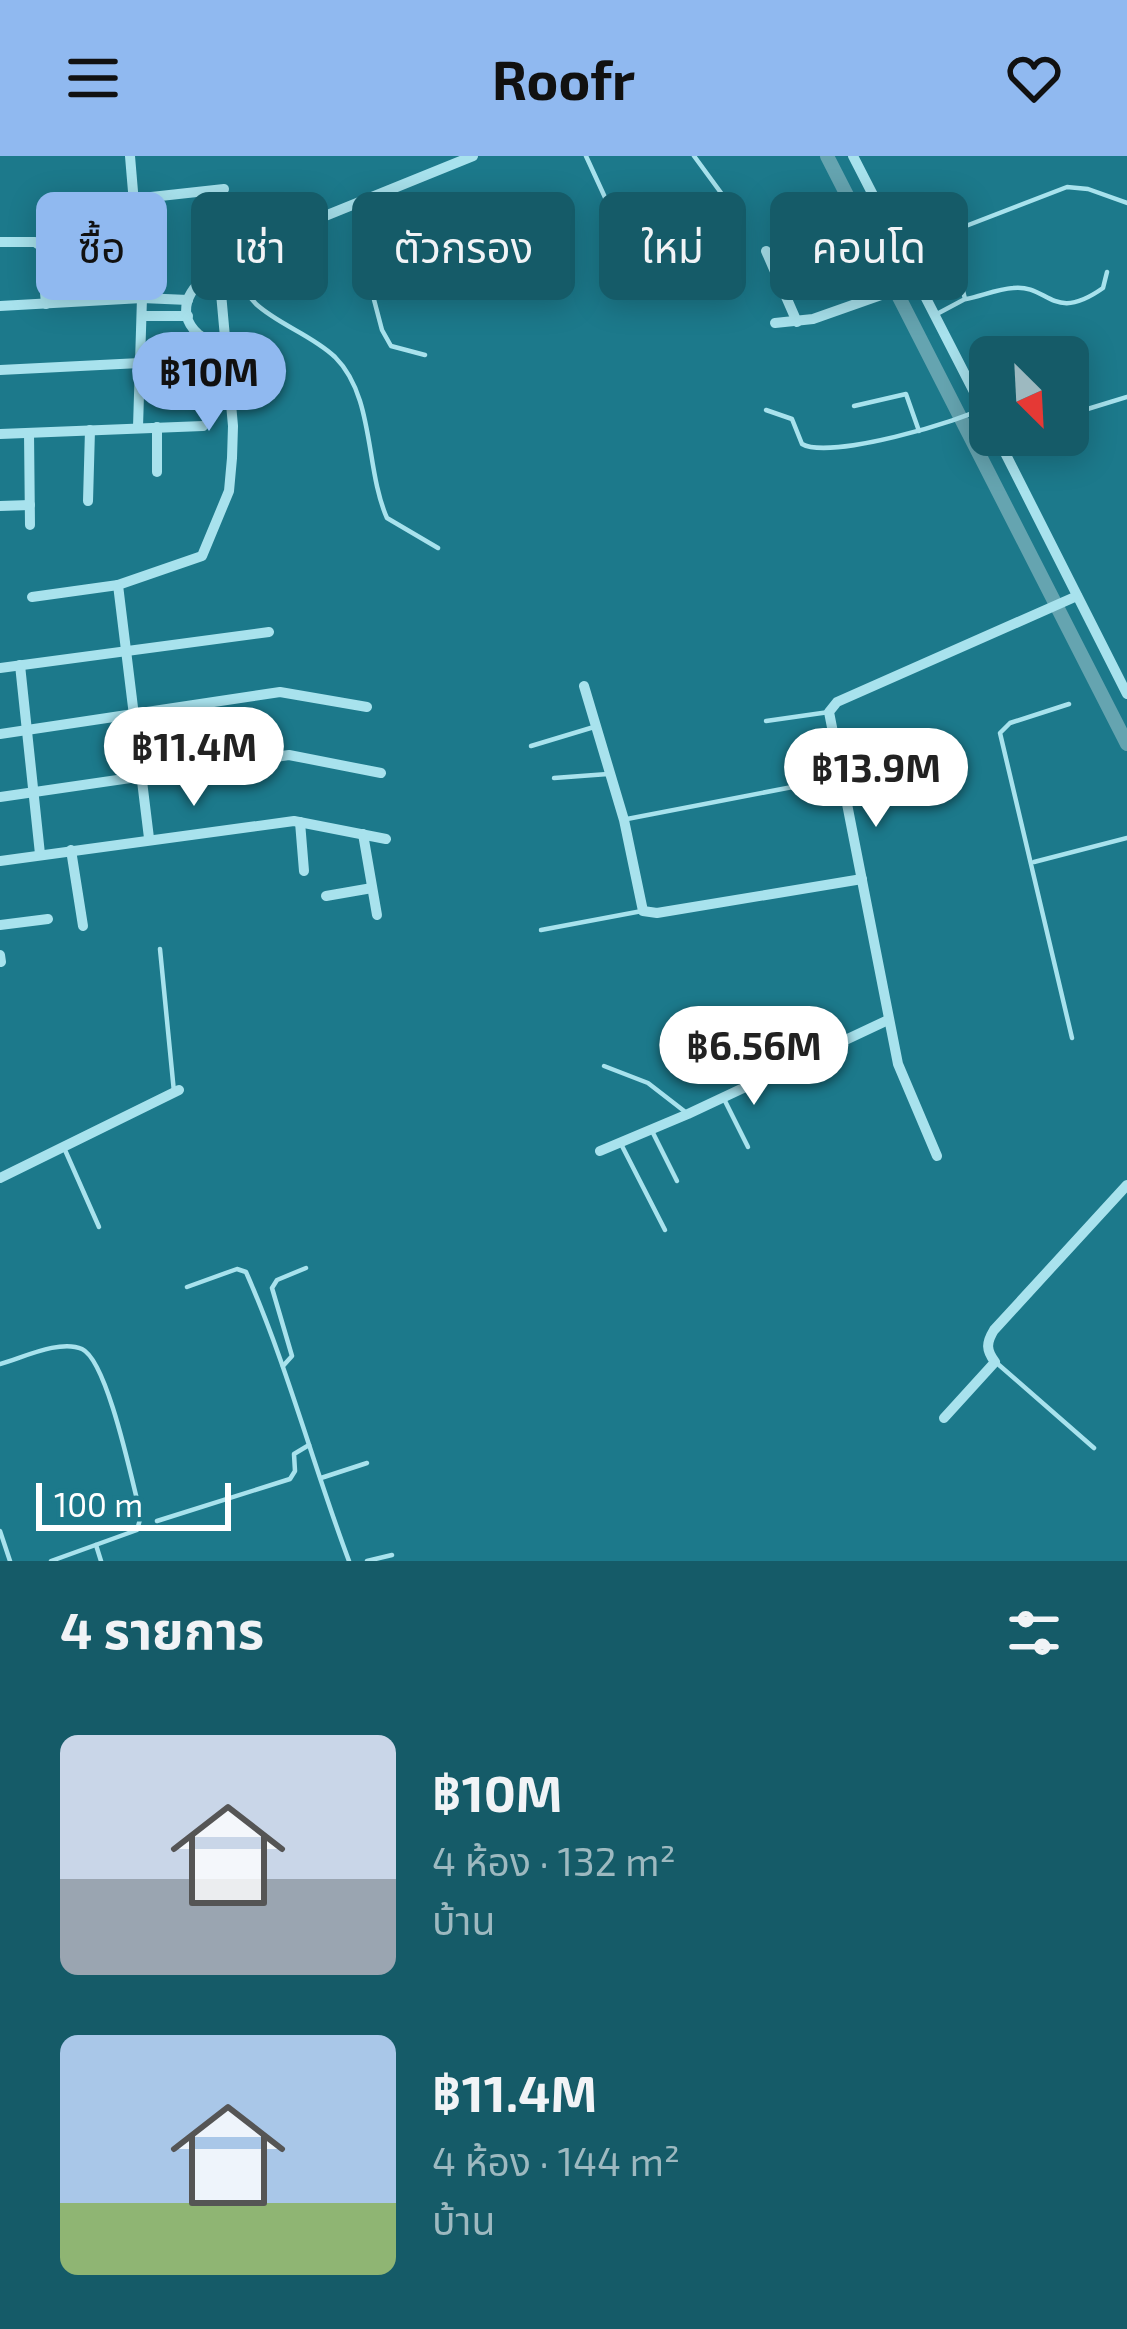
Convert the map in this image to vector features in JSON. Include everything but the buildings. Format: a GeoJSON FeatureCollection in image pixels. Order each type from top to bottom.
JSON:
{"type":"FeatureCollection","features":[{"type":"Feature","properties":{"kind":"street"},"geometry":{"type":"LineString","coordinates":[[130,156],[133,192]]}},
{"type":"Feature","properties":{"kind":"street"},"geometry":{"type":"LineString","coordinates":[[385,192],[473,156]]}},
{"type":"Feature","properties":{"kind":"street"},"geometry":{"type":"LineString","coordinates":[[853,156],[872,192]]}},
{"type":"Feature","properties":{"kind":"street"},"geometry":{"type":"LineString","coordinates":[[167,195],[224,189]]}},
{"type":"Feature","properties":{"kind":"street"},"geometry":{"type":"LineString","coordinates":[[0,242],[40,246],[46,304]]}},
{"type":"Feature","properties":{"kind":"street"},"geometry":{"type":"LineString","coordinates":[[766,251],[797,322]]}},
{"type":"Feature","properties":{"kind":"street"},"geometry":{"type":"LineString","coordinates":[[191,291],[188,316],[202,338],[226,346]]}},
{"type":"Feature","properties":{"kind":"street"},"geometry":{"type":"LineString","coordinates":[[167,299],[188,300]]}},
{"type":"Feature","properties":{"kind":"street"},"geometry":{"type":"LineString","coordinates":[[0,306],[110,300]]}},
{"type":"Feature","properties":{"kind":"street"},"geometry":{"type":"LineString","coordinates":[[138,428],[142,300]]}},
{"type":"Feature","properties":{"kind":"street"},"geometry":{"type":"LineString","coordinates":[[32,597],[118,586],[202,556],[229,491],[232,426],[222,300]]}},
{"type":"Feature","properties":{"kind":"street"},"geometry":{"type":"LineString","coordinates":[[775,323],[832,313],[863,300]]}},
{"type":"Feature","properties":{"kind":"street"},"geometry":{"type":"LineString","coordinates":[[927,300],[969,377]]}},
{"type":"Feature","properties":{"kind":"street"},"geometry":{"type":"LineString","coordinates":[[142,316],[188,316]]}},
{"type":"Feature","properties":{"kind":"street"},"geometry":{"type":"LineString","coordinates":[[0,370],[188,365]]}},
{"type":"Feature","properties":{"kind":"street"},"geometry":{"type":"LineString","coordinates":[[0,434],[202,426]]}},
{"type":"Feature","properties":{"kind":"street"},"geometry":{"type":"LineString","coordinates":[[157,427],[157,472]]}},
{"type":"Feature","properties":{"kind":"street"},"geometry":{"type":"LineString","coordinates":[[88,502],[90,430]]}},
{"type":"Feature","properties":{"kind":"street"},"geometry":{"type":"LineString","coordinates":[[29,433],[30,525]]}},
{"type":"Feature","properties":{"kind":"street"},"geometry":{"type":"LineString","coordinates":[[1007,456],[1127,694]]}},
{"type":"Feature","properties":{"kind":"street"},"geometry":{"type":"LineString","coordinates":[[0,506],[30,505]]}},
{"type":"Feature","properties":{"kind":"street"},"geometry":{"type":"LineString","coordinates":[[118,586],[149,838]]}},
{"type":"Feature","properties":{"kind":"street"},"geometry":{"type":"LineString","coordinates":[[938,1156],[898,1064],[829,712],[837,702],[1077,596]]}},
{"type":"Feature","properties":{"kind":"street"},"geometry":{"type":"LineString","coordinates":[[0,668],[269,632]]}},
{"type":"Feature","properties":{"kind":"street"},"geometry":{"type":"LineString","coordinates":[[20,665],[40,854]]}},
{"type":"Feature","properties":{"kind":"street"},"geometry":{"type":"LineString","coordinates":[[584,686],[625,820],[643,911],[657,913],[862,879]]}},
{"type":"Feature","properties":{"kind":"street"},"geometry":{"type":"LineString","coordinates":[[0,734],[280,692],[367,707]]}},
{"type":"Feature","properties":{"kind":"street"},"geometry":{"type":"LineString","coordinates":[[0,797],[289,755],[381,773]]}},
{"type":"Feature","properties":{"kind":"street"},"geometry":{"type":"LineString","coordinates":[[300,822],[304,871]]}},
{"type":"Feature","properties":{"kind":"street"},"geometry":{"type":"LineString","coordinates":[[0,861],[300,822],[386,839]]}},
{"type":"Feature","properties":{"kind":"street"},"geometry":{"type":"LineString","coordinates":[[363,834],[377,915]]}},
{"type":"Feature","properties":{"kind":"street"},"geometry":{"type":"LineString","coordinates":[[71,850],[82,926]]}},
{"type":"Feature","properties":{"kind":"street"},"geometry":{"type":"LineString","coordinates":[[326,896],[372,888]]}},
{"type":"Feature","properties":{"kind":"street"},"geometry":{"type":"LineString","coordinates":[[0,926],[48,919]]}},
{"type":"Feature","properties":{"kind":"street"},"geometry":{"type":"LineString","coordinates":[[600,1150],[888,1020]]}},
{"type":"Feature","properties":{"kind":"street"},"geometry":{"type":"LineString","coordinates":[[0,1178],[177,1092]]}},
{"type":"Feature","properties":{"kind":"street"},"geometry":{"type":"LineString","coordinates":[[944,1418],[995,1363],[987,1341],[994,1330],[1127,1185]]}},
{"type":"Feature","properties":{"kind":"lane"},"geometry":{"type":"LineString","coordinates":[[586,156],[602,192]]}},
{"type":"Feature","properties":{"kind":"lane"},"geometry":{"type":"LineString","coordinates":[[694,156],[720,192]]}},
{"type":"Feature","properties":{"kind":"lane"},"geometry":{"type":"LineString","coordinates":[[968,225],[1067,188],[1088,189],[1127,202]]}},
{"type":"Feature","properties":{"kind":"lane"},"geometry":{"type":"LineString","coordinates":[[968,298],[1013,288],[1029,290],[1053,303],[1076,302],[1103,288],[1107,272]]}},
{"type":"Feature","properties":{"kind":"lane"},"geometry":{"type":"LineString","coordinates":[[252,300],[340,362],[361,406],[387,518],[438,548]]}},
{"type":"Feature","properties":{"kind":"lane"},"geometry":{"type":"LineString","coordinates":[[373,300],[392,346],[425,355]]}},
{"type":"Feature","properties":{"kind":"lane"},"geometry":{"type":"LineString","coordinates":[[934,315],[963,300]]}},
{"type":"Feature","properties":{"kind":"lane"},"geometry":{"type":"LineString","coordinates":[[854,406],[906,394],[919,431]]}},
{"type":"Feature","properties":{"kind":"lane"},"geometry":{"type":"LineString","coordinates":[[1089,409],[1127,398]]}},
{"type":"Feature","properties":{"kind":"lane"},"geometry":{"type":"LineString","coordinates":[[766,410],[793,418],[806,449],[874,441],[969,415]]}},
{"type":"Feature","properties":{"kind":"lane"},"geometry":{"type":"LineString","coordinates":[[1069,704],[1010,723],[1000,733],[1072,1038]]}},
{"type":"Feature","properties":{"kind":"lane"},"geometry":{"type":"LineString","coordinates":[[766,721],[829,712]]}},
{"type":"Feature","properties":{"kind":"lane"},"geometry":{"type":"LineString","coordinates":[[531,746],[596,726]]}},
{"type":"Feature","properties":{"kind":"lane"},"geometry":{"type":"LineString","coordinates":[[554,778],[611,774]]}},
{"type":"Feature","properties":{"kind":"lane"},"geometry":{"type":"LineString","coordinates":[[625,820],[839,778]]}},
{"type":"Feature","properties":{"kind":"lane"},"geometry":{"type":"LineString","coordinates":[[1032,862],[1127,838]]}},
{"type":"Feature","properties":{"kind":"lane"},"geometry":{"type":"LineString","coordinates":[[542,930],[643,911]]}},
{"type":"Feature","properties":{"kind":"lane"},"geometry":{"type":"LineString","coordinates":[[160,949],[177,1092]]}},
{"type":"Feature","properties":{"kind":"lane"},"geometry":{"type":"LineString","coordinates":[[604,1066],[648,1083],[688,1114]]}},
{"type":"Feature","properties":{"kind":"lane"},"geometry":{"type":"LineString","coordinates":[[723,1097],[748,1148]]}},
{"type":"Feature","properties":{"kind":"lane"},"geometry":{"type":"LineString","coordinates":[[651,1129],[677,1181]]}},
{"type":"Feature","properties":{"kind":"lane"},"geometry":{"type":"LineString","coordinates":[[620,1142],[665,1230]]}},
{"type":"Feature","properties":{"kind":"lane"},"geometry":{"type":"LineString","coordinates":[[64,1147],[99,1228]]}},
{"type":"Feature","properties":{"kind":"lane"},"geometry":{"type":"LineString","coordinates":[[282,1367],[292,1356],[272,1288],[277,1280],[306,1268]]}},
{"type":"Feature","properties":{"kind":"lane"},"geometry":{"type":"LineString","coordinates":[[187,1287],[237,1269],[246,1272],[349,1561]]}},
{"type":"Feature","properties":{"kind":"lane"},"geometry":{"type":"LineString","coordinates":[[0,1364],[63,1346],[89,1353],[97,1365],[141,1516],[136,1529],[51,1561]]}},
{"type":"Feature","properties":{"kind":"lane"},"geometry":{"type":"LineString","coordinates":[[995,1363],[1094,1448]]}},
{"type":"Feature","properties":{"kind":"lane"},"geometry":{"type":"LineString","coordinates":[[157,1521],[290,1479],[295,1471],[294,1454],[309,1445]]}},
{"type":"Feature","properties":{"kind":"lane"},"geometry":{"type":"LineString","coordinates":[[318,1478],[367,1463]]}},
{"type":"Feature","properties":{"kind":"lane"},"geometry":{"type":"LineString","coordinates":[[0,1532],[10,1561]]}},
{"type":"Feature","properties":{"kind":"lane"},"geometry":{"type":"LineString","coordinates":[[96,1545],[101,1561]]}},
{"type":"Feature","properties":{"kind":"lane"},"geometry":{"type":"LineString","coordinates":[[367,1561],[392,1555]]}},
{"type":"Feature","properties":{"kind":"waterway"},"geometry":{"type":"LineString","coordinates":[[827,156],[1127,744]]}}]}
